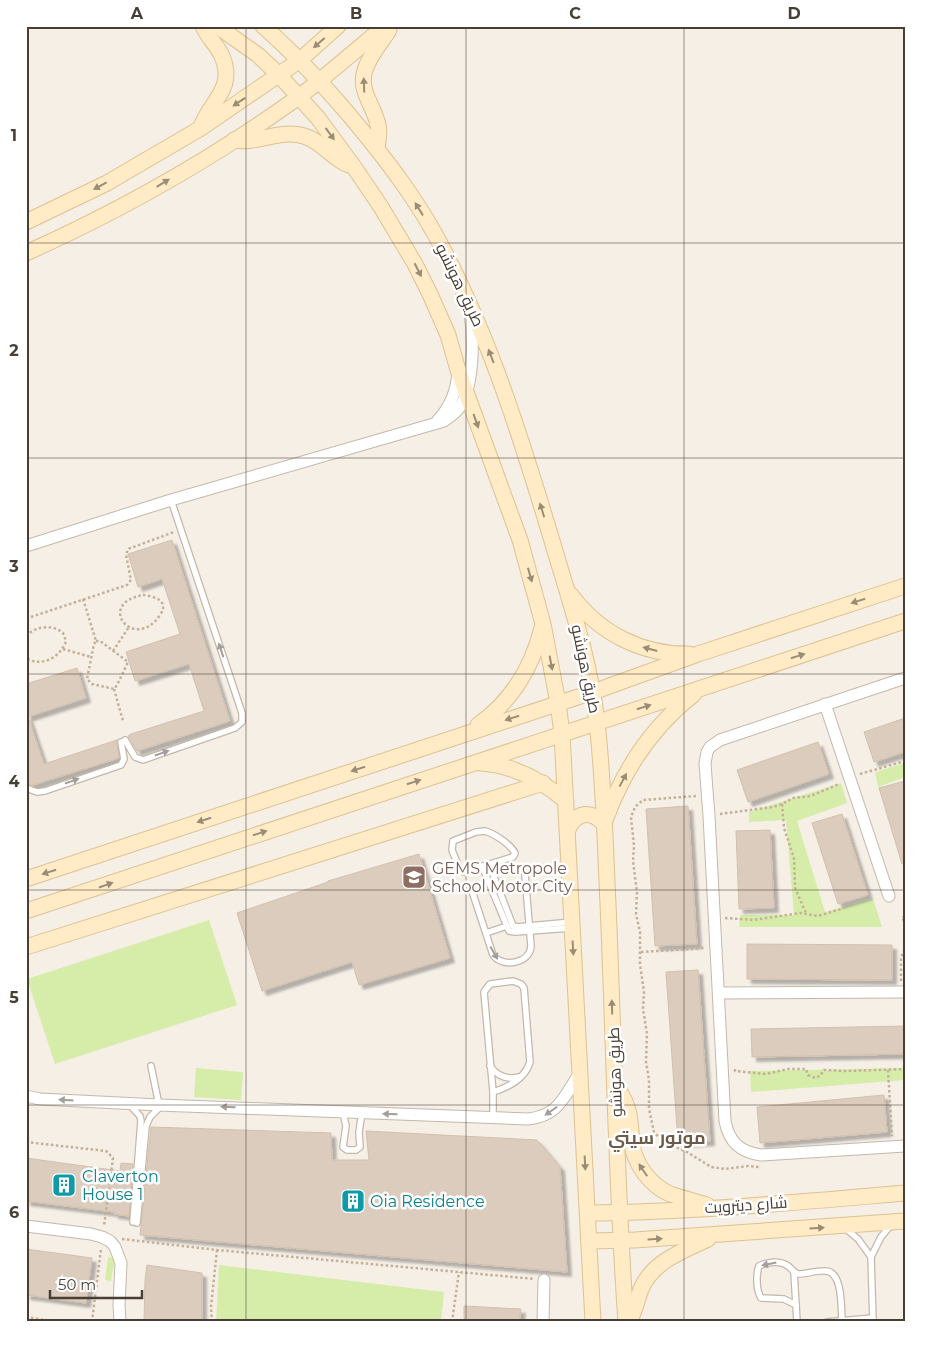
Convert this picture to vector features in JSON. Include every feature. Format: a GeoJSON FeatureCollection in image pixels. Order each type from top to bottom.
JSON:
{"type":"FeatureCollection","features":[{"type":"Feature","properties":{"kind":"street"},"geometry":{"type":"LineString","coordinates":[[201,128],[206,114],[222,93],[226,76],[223,59],[203,26]]}},
{"type":"Feature","properties":{"kind":"street","name":"طريق هونشو"},"geometry":{"type":"LineString","coordinates":[[217,26],[258,55],[318,118],[381,207],[415,264],[448,335],[458,370],[520,540],[543,624],[562,734],[593,1322]]}},
{"type":"Feature","properties":{"kind":"street","name":"طريق هونشو"},"geometry":{"type":"LineString","coordinates":[[263,26],[320,80],[377,148],[406,187],[444,250],[467,298],[503,389],[580,634],[593,692],[597,722],[604,824],[616,1086],[620,1240],[627,1322]]}},
{"type":"Feature","properties":{"kind":"street"},"geometry":{"type":"LineString","coordinates":[[26,222],[108,183],[201,128],[300,60],[338,26]]}},
{"type":"Feature","properties":{"kind":"street"},"geometry":{"type":"LineString","coordinates":[[26,253],[123,206],[234,140],[299,96],[386,26]]}},
{"type":"Feature","properties":{"kind":"street"},"geometry":{"type":"LineString","coordinates":[[377,148],[378,124],[364,94],[364,71],[371,55],[390,26]]}},
{"type":"Feature","properties":{"kind":"street"},"geometry":{"type":"LineString","coordinates":[[234,140],[248,142],[286,134],[304,136],[322,145],[341,162],[354,167]]}},
{"type":"Feature","properties":{"kind":"street"},"geometry":{"type":"LineString","coordinates":[[26,546],[171,500],[435,424],[452,416],[458,409],[466,392],[470,373],[471,317],[467,298]]}},
{"type":"Feature","properties":{"kind":"street"},"geometry":{"type":"LineString","coordinates":[[435,424],[450,405],[458,370]]}},
{"type":"Feature","properties":{"kind":"street"},"geometry":{"type":"LineString","coordinates":[[26,880],[593,692],[698,654],[905,586]]}},
{"type":"Feature","properties":{"kind":"street"},"geometry":{"type":"LineString","coordinates":[[566,588],[577,604],[591,618],[623,640],[659,652],[679,655],[698,654]]}},
{"type":"Feature","properties":{"kind":"street"},"geometry":{"type":"LineString","coordinates":[[26,911],[905,621]]}},
{"type":"Feature","properties":{"kind":"street"},"geometry":{"type":"LineString","coordinates":[[469,732],[487,719],[517,686],[534,652],[543,624]]}},
{"type":"Feature","properties":{"kind":"street"},"geometry":{"type":"LineString","coordinates":[[905,678],[720,740],[710,747],[705,758],[724,1067],[725,1121],[727,1132],[732,1142],[750,1154],[761,1155],[905,1146]]}},
{"type":"Feature","properties":{"kind":"street"},"geometry":{"type":"LineString","coordinates":[[568,830],[574,819],[584,814],[596,816],[604,824],[616,792],[642,748],[670,716],[702,688]]}},
{"type":"Feature","properties":{"kind":"street"},"geometry":{"type":"LineString","coordinates":[[825,704],[889,896]]}},
{"type":"Feature","properties":{"kind":"street"},"geometry":{"type":"LineString","coordinates":[[474,762],[510,768],[543,783],[566,801]]}},
{"type":"Feature","properties":{"kind":"street"},"geometry":{"type":"LineString","coordinates":[[26,947],[543,783]]}},
{"type":"Feature","properties":{"kind":"street"},"geometry":{"type":"LineString","coordinates":[[719,994],[905,992]]}},
{"type":"Feature","properties":{"kind":"street"},"geometry":{"type":"LineString","coordinates":[[26,1096],[161,1105],[528,1119],[548,1115],[556,1109],[580,1073]]}},
{"type":"Feature","properties":{"kind":"street"},"geometry":{"type":"LineString","coordinates":[[616,1086],[627,1106],[631,1119],[632,1146],[636,1158],[641,1169],[649,1179],[668,1193],[715,1208]]}},
{"type":"Feature","properties":{"kind":"street","name":"شارع ديترويت"},"geometry":{"type":"LineString","coordinates":[[588,1213],[715,1208],[905,1194]]}},
{"type":"Feature","properties":{"kind":"street","name":"شارع ديترويت"},"geometry":{"type":"LineString","coordinates":[[589,1241],[899,1221]]}},
{"type":"Feature","properties":{"kind":"street"},"geometry":{"type":"LineString","coordinates":[[26,1226],[102,1237],[115,1247],[119,1255],[121,1272],[120,1322]]}},
{"type":"Feature","properties":{"kind":"street"},"geometry":{"type":"LineString","coordinates":[[627,1322],[642,1288],[661,1264],[680,1252],[720,1234]]}},
{"type":"Feature","properties":{"kind":"street"},"geometry":{"type":"LineString","coordinates":[[543,1322],[544,1280]]}},
{"type":"Feature","properties":{"kind":"lane"},"geometry":{"type":"LineString","coordinates":[[26,788],[37,792],[45,791],[121,765],[124,759],[123,741],[135,757],[143,760],[235,728],[242,722],[242,713],[171,500]]}},
{"type":"Feature","properties":{"kind":"lane"},"geometry":{"type":"LineString","coordinates":[[484,831],[492,834],[516,853],[513,858],[489,864],[464,872],[459,869],[452,850],[453,841],[476,832],[484,831]]}},
{"type":"Feature","properties":{"kind":"lane"},"geometry":{"type":"LineString","coordinates":[[489,864],[512,925],[530,928],[572,925]]}},
{"type":"Feature","properties":{"kind":"lane"},"geometry":{"type":"LineString","coordinates":[[482,866],[509,931],[513,932],[530,928]]}},
{"type":"Feature","properties":{"kind":"lane"},"geometry":{"type":"LineString","coordinates":[[472,891],[493,954],[500,962],[504,963],[524,959],[528,957],[531,950],[525,875]]}},
{"type":"Feature","properties":{"kind":"lane"},"geometry":{"type":"LineString","coordinates":[[486,933],[507,926]]}},
{"type":"Feature","properties":{"kind":"lane"},"geometry":{"type":"LineString","coordinates":[[493,1092],[510,1085],[521,1077],[528,1067],[530,1057],[524,988],[518,982],[490,984],[484,992],[493,1092],[493,1117]]}},
{"type":"Feature","properties":{"kind":"lane"},"geometry":{"type":"LineString","coordinates":[[489,1064],[497,1074],[515,1078],[521,1077]]}},
{"type":"Feature","properties":{"kind":"lane"},"geometry":{"type":"LineString","coordinates":[[129,1103],[141,1121],[135,1222],[147,1121],[161,1105],[151,1066]]}},
{"type":"Feature","properties":{"kind":"lane"},"geometry":{"type":"LineString","coordinates":[[343,1112],[346,1126],[343,1146],[347,1150],[356,1150],[360,1147],[359,1128],[362,1112]]}},
{"type":"Feature","properties":{"kind":"lane"},"geometry":{"type":"LineString","coordinates":[[827,1322],[873,1320],[871,1257],[881,1237],[899,1221]]}},
{"type":"Feature","properties":{"kind":"lane"},"geometry":{"type":"LineString","coordinates":[[842,1226],[858,1239],[871,1257]]}},
{"type":"Feature","properties":{"kind":"lane"},"geometry":{"type":"LineString","coordinates":[[796,1305],[784,1299],[763,1299],[758,1294],[757,1272],[759,1266],[765,1263],[779,1262],[785,1264],[794,1272],[803,1274],[827,1271],[836,1275],[846,1321]]}},
{"type":"Feature","properties":{"kind":"lane"},"geometry":{"type":"LineString","coordinates":[[794,1272],[797,1322]]}},
{"type":"Feature","properties":{"kind":"path"},"geometry":{"type":"LineString","coordinates":[[31,617],[127,585],[130,582],[126,554],[130,548],[181,529]]}},
{"type":"Feature","properties":{"kind":"path"},"geometry":{"type":"LineString","coordinates":[[143,595],[157,597],[161,601],[163,604],[162,613],[155,621],[141,628],[129,628],[122,622],[120,612],[130,599],[143,595]]}},
{"type":"Feature","properties":{"kind":"path"},"geometry":{"type":"LineString","coordinates":[[83,599],[96,641],[87,677],[88,682],[114,689]]}},
{"type":"Feature","properties":{"kind":"path"},"geometry":{"type":"LineString","coordinates":[[26,636],[36,629],[45,627],[59,630],[66,641],[63,649],[43,662],[32,662],[26,658]]}},
{"type":"Feature","properties":{"kind":"path"},"geometry":{"type":"LineString","coordinates":[[113,651],[129,628]]}},
{"type":"Feature","properties":{"kind":"path"},"geometry":{"type":"LineString","coordinates":[[96,641],[100,641],[128,663],[114,689]]}},
{"type":"Feature","properties":{"kind":"path"},"geometry":{"type":"LineString","coordinates":[[63,649],[91,657]]}},
{"type":"Feature","properties":{"kind":"path"},"geometry":{"type":"LineString","coordinates":[[114,689],[123,721]]}},
{"type":"Feature","properties":{"kind":"path"},"geometry":{"type":"LineString","coordinates":[[709,816],[749,811],[782,804],[793,798],[811,796],[864,773],[905,761]]}},
{"type":"Feature","properties":{"kind":"path"},"geometry":{"type":"LineString","coordinates":[[782,804],[784,828],[794,858],[795,888],[806,913]]}},
{"type":"Feature","properties":{"kind":"path"},"geometry":{"type":"LineString","coordinates":[[714,919],[731,917],[754,920],[806,913],[824,915],[841,909]]}},
{"type":"Feature","properties":{"kind":"path"},"geometry":{"type":"LineString","coordinates":[[905,916],[902,917],[905,923]]}},
{"type":"Feature","properties":{"kind":"path"},"geometry":{"type":"LineString","coordinates":[[640,952],[706,948]]}},
{"type":"Feature","properties":{"kind":"path"},"geometry":{"type":"LineString","coordinates":[[724,1067],[735,1067],[735,1071],[766,1074],[788,1068],[806,1069],[808,1075],[815,1078],[820,1076],[824,1070],[905,1069]]}},
{"type":"Feature","properties":{"kind":"path"},"geometry":{"type":"LineString","coordinates":[[26,1142],[106,1151],[113,1158],[92,1322]]}},
{"type":"Feature","properties":{"kind":"path"},"geometry":{"type":"LineString","coordinates":[[102,1237],[217,1250],[544,1280]]}},
{"type":"Feature","properties":{"kind":"path"},"geometry":{"type":"LineString","coordinates":[[212,1322],[211,1307],[217,1250]]}},
{"type":"Feature","properties":{"kind":"path"},"geometry":{"type":"LineString","coordinates":[[452,1322],[459,1272]]}},
{"type":"Feature","properties":{"kind":"path"},"geometry":{"type":"LineString","coordinates":[[26,1317],[57,1322]]}},
{"type":"Feature","properties":{"kind":"green space"},"geometry":{"type":"Polygon","coordinates":[[[905,763],[905,777],[878,787],[875,772],[905,763]]]}},
{"type":"Feature","properties":{"kind":"green space"},"geometry":{"type":"Polygon","coordinates":[[[841,783],[847,803],[797,821],[825,912],[873,899],[882,927],[739,927],[740,915],[794,915],[786,820],[749,822],[749,812],[841,783]]]}},
{"type":"Feature","properties":{"kind":"green space"},"geometry":{"type":"Polygon","coordinates":[[[209,920],[237,1005],[55,1064],[27,979],[209,920]]]}},
{"type":"Feature","properties":{"kind":"green space"},"geometry":{"type":"Polygon","coordinates":[[[196,1068],[243,1072],[241,1100],[194,1097],[196,1068]]]}},
{"type":"Feature","properties":{"kind":"green space"},"geometry":{"type":"Polygon","coordinates":[[[905,1068],[905,1080],[751,1092],[750,1071],[905,1068]]]}},
{"type":"Feature","properties":{"kind":"green space"},"geometry":{"type":"Polygon","coordinates":[[[108,1257],[115,1258],[111,1281],[105,1280],[108,1257]]]}},
{"type":"Feature","properties":{"kind":"green space"},"geometry":{"type":"Polygon","coordinates":[[[219,1265],[444,1292],[441,1322],[216,1322],[219,1265]]]}},
{"type":"Feature","properties":{"kind":"building"},"geometry":{"type":"Polygon","coordinates":[[[172,540],[230,721],[137,751],[128,736],[131,734],[204,711],[189,664],[135,681],[126,652],[180,634],[162,579],[138,587],[128,554],[172,540]]]}},
{"type":"Feature","properties":{"kind":"building"},"geometry":{"type":"Polygon","coordinates":[[[77,668],[86,698],[27,717],[44,764],[117,740],[119,758],[33,785],[27,784],[26,684],[77,668]]]}},
{"type":"Feature","properties":{"kind":"building"},"geometry":{"type":"Polygon","coordinates":[[[905,718],[905,752],[874,762],[864,732],[905,718]]]}},
{"type":"Feature","properties":{"kind":"building"},"geometry":{"type":"Polygon","coordinates":[[[818,742],[829,774],[748,802],[737,770],[818,742]]]}},
{"type":"Feature","properties":{"kind":"building"},"geometry":{"type":"Polygon","coordinates":[[[905,781],[905,863],[902,864],[879,788],[905,781]]]}},
{"type":"Feature","properties":{"kind":"building"},"geometry":{"type":"Polygon","coordinates":[[[688,806],[697,944],[655,946],[646,809],[688,806]]]}},
{"type":"Feature","properties":{"kind":"building"},"geometry":{"type":"Polygon","coordinates":[[[842,814],[868,895],[838,904],[812,823],[842,814]]]}},
{"type":"Feature","properties":{"kind":"building"},"geometry":{"type":"Polygon","coordinates":[[[770,830],[774,908],[739,909],[736,831],[770,830]]]}},
{"type":"Feature","properties":{"kind":"building"},"geometry":{"type":"Polygon","coordinates":[[[419,854],[450,958],[359,985],[352,962],[262,991],[237,913],[328,881],[419,854]]]}},
{"type":"Feature","properties":{"kind":"building"},"geometry":{"type":"Polygon","coordinates":[[[747,944],[892,945],[892,980],[747,979],[747,944]]]}},
{"type":"Feature","properties":{"kind":"building"},"geometry":{"type":"Polygon","coordinates":[[[698,970],[710,1141],[678,1143],[666,972],[698,970]]]}},
{"type":"Feature","properties":{"kind":"building"},"geometry":{"type":"Polygon","coordinates":[[[905,1026],[905,1054],[752,1057],[751,1029],[905,1026]]]}},
{"type":"Feature","properties":{"kind":"building"},"geometry":{"type":"Polygon","coordinates":[[[884,1095],[887,1132],[760,1143],[757,1107],[884,1095]]]}},
{"type":"Feature","properties":{"kind":"building","name":"Oia Residence"},"geometry":{"type":"Polygon","coordinates":[[[151,1127],[331,1133],[332,1160],[369,1160],[366,1131],[537,1140],[560,1167],[567,1272],[140,1235],[151,1127]]]}},
{"type":"Feature","properties":{"kind":"building","name":"Claverton House 1"},"geometry":{"type":"Polygon","coordinates":[[[26,1158],[120,1171],[121,1163],[133,1164],[129,1216],[114,1214],[114,1212],[26,1201],[26,1158]]]}},
{"type":"Feature","properties":{"kind":"building"},"geometry":{"type":"Polygon","coordinates":[[[26,1249],[92,1258],[86,1303],[26,1295],[26,1249]]]}},
{"type":"Feature","properties":{"kind":"building"},"geometry":{"type":"Polygon","coordinates":[[[147,1265],[202,1273],[202,1322],[144,1322],[147,1265]]]}},
{"type":"Feature","properties":{"kind":"building"},"geometry":{"type":"Polygon","coordinates":[[[464,1306],[521,1309],[519,1322],[464,1322],[464,1306]]]}},
{"type":"Feature","properties":{"kind":"place","name":"GEMS Metropole School Motor City"},"geometry":{"type":"Point","coordinates":[414,877]}},
{"type":"Feature","properties":{"kind":"place","name":"Claverton House 1"},"geometry":{"type":"Point","coordinates":[64,1185]}},
{"type":"Feature","properties":{"kind":"place","name":"Oia Residence"},"geometry":{"type":"Point","coordinates":[353,1201]}},
{"type":"Feature","properties":{"kind":"district","name":"موتور سيتي"},"geometry":{"type":"Point","coordinates":[657,1138]}}]}
